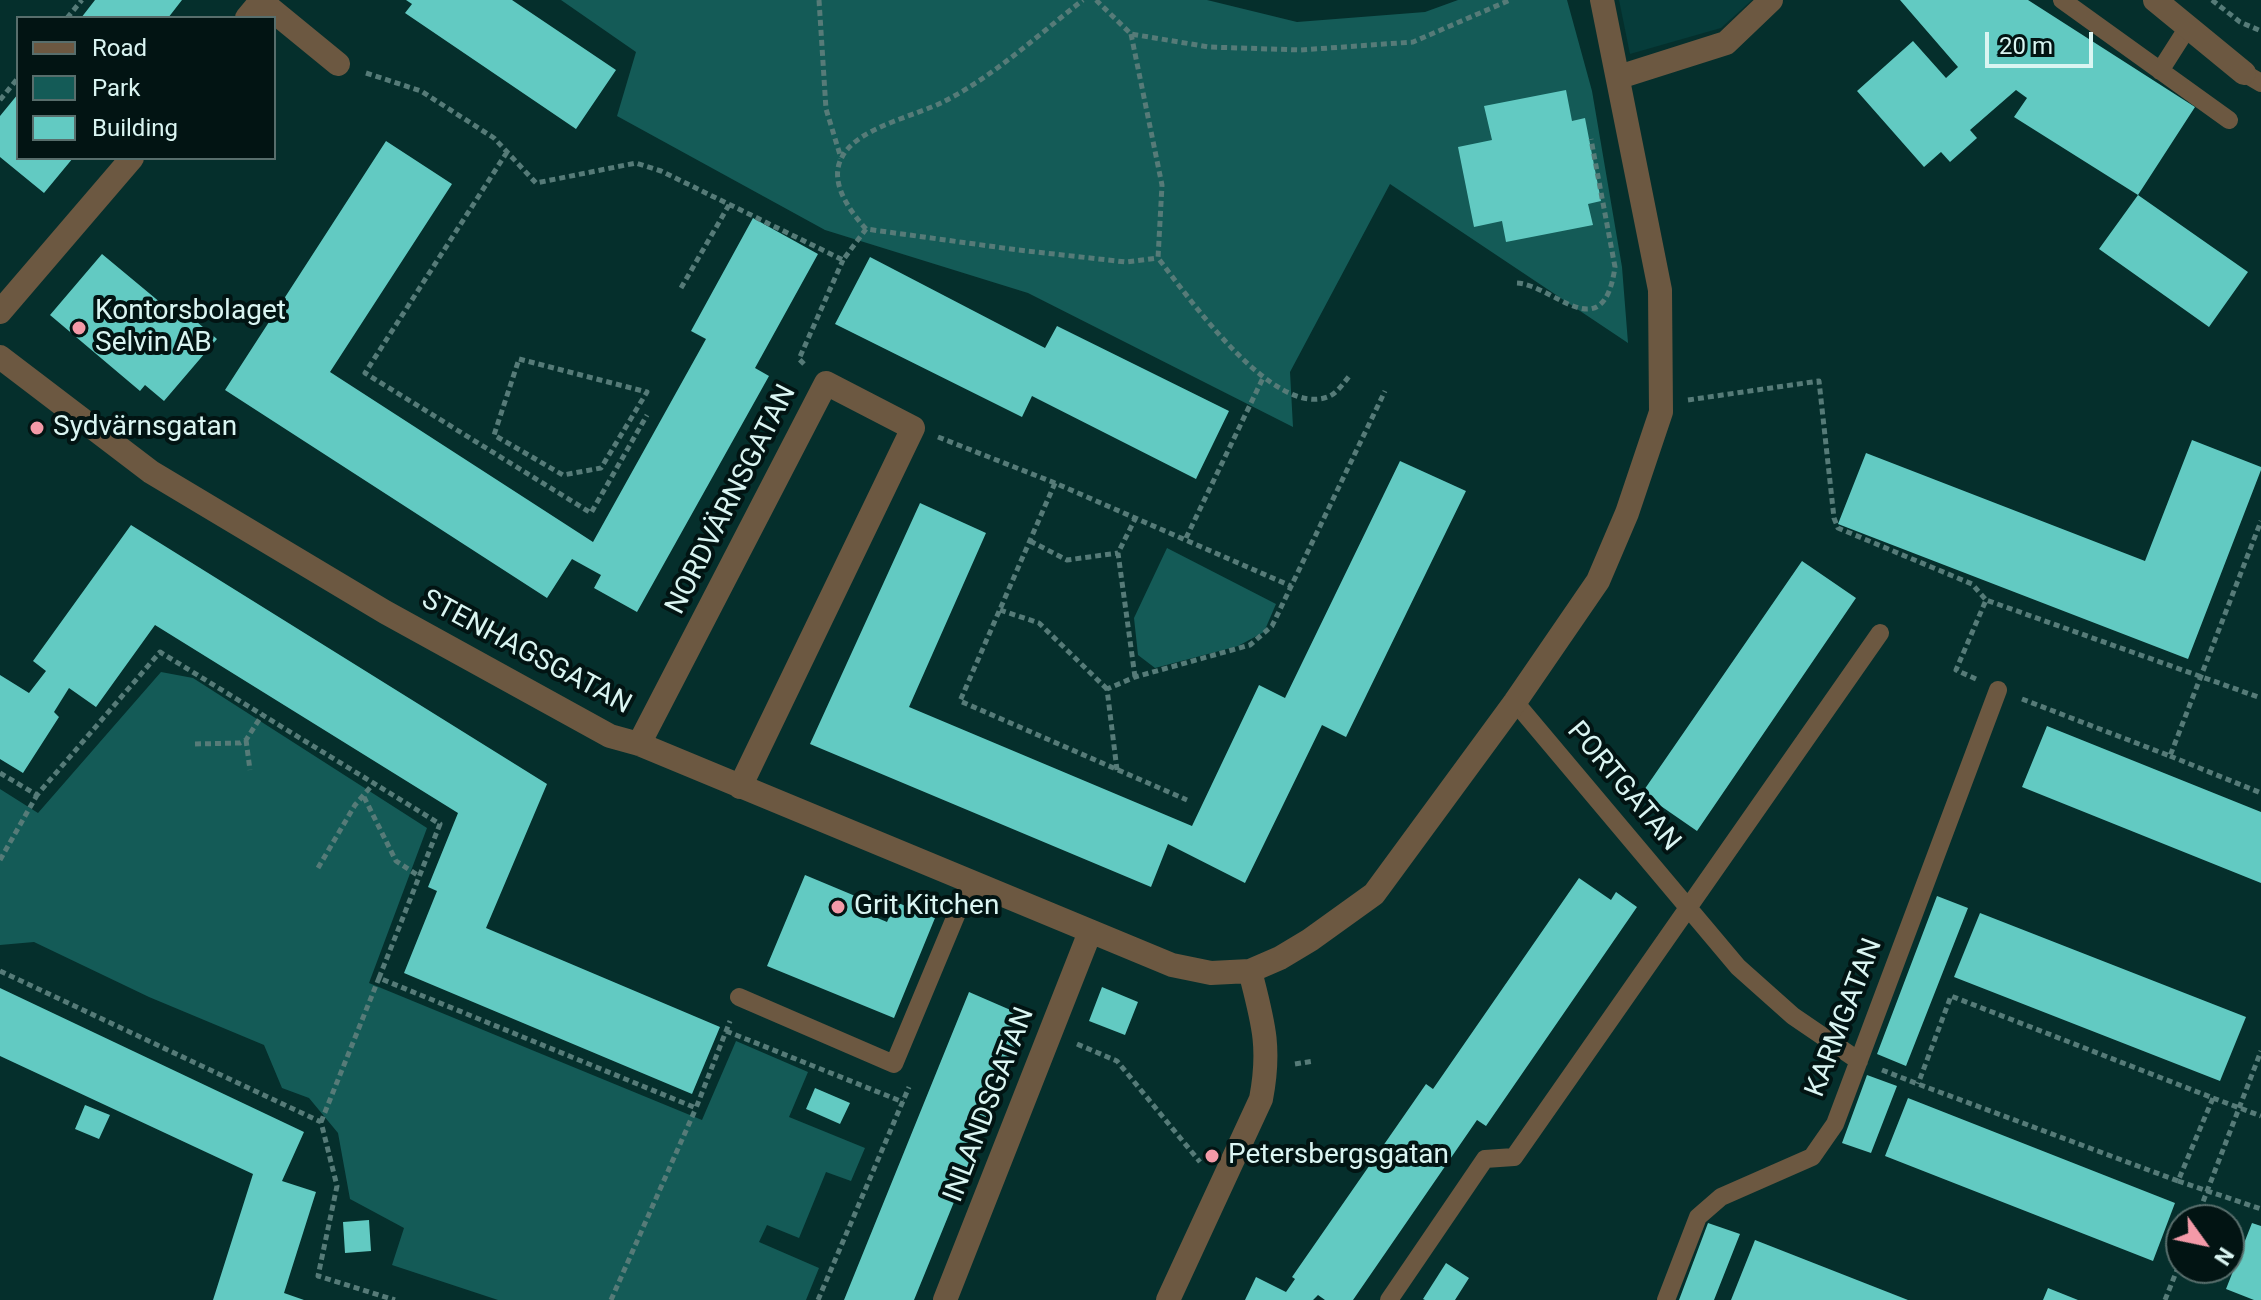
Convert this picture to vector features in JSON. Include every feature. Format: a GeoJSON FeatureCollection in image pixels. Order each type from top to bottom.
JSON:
{"type":"FeatureCollection","features":[{"type":"Feature","properties":{"kind":"street"},"geometry":{"type":"LineString","coordinates":[[1168,1300],[1261,1099],[1267,1064],[1266,1031],[1250,971],[1310,940],[1374,894],[1515,702],[1598,581],[1627,513],[1661,412],[1660,290],[1602,0]]}},
{"type":"Feature","properties":{"kind":"street"},"geometry":{"type":"LineString","coordinates":[[1619,77],[1726,43],[1771,0]]}},
{"type":"Feature","properties":{"kind":"street"},"geometry":{"type":"LineString","coordinates":[[2155,0],[2252,78]]}},
{"type":"Feature","properties":{"kind":"street"},"geometry":{"type":"LineString","coordinates":[[249,16],[261,1],[338,64]]}},
{"type":"Feature","properties":{"kind":"street"},"geometry":{"type":"LineString","coordinates":[[0,312],[130,160]]}},
{"type":"Feature","properties":{"kind":"street","name":"STENHAGSGATAN"},"geometry":{"type":"LineString","coordinates":[[0,357],[151,472],[399,619],[610,736],[639,744],[1172,965],[1211,973],[1250,971]]}},
{"type":"Feature","properties":{"kind":"street","name":"NORDVÄRNSGATAN"},"geometry":{"type":"LineString","coordinates":[[639,744],[826,383],[913,428]]}},
{"type":"Feature","properties":{"kind":"street"},"geometry":{"type":"LineString","coordinates":[[740,787],[913,428]]}},
{"type":"Feature","properties":{"kind":"street","name":"INLANDSGATAN"},"geometry":{"type":"LineString","coordinates":[[945,1300],[1090,932]]}},
{"type":"Feature","properties":{"kind":"lane"},"geometry":{"type":"LineString","coordinates":[[2062,0],[2229,120]]}},
{"type":"Feature","properties":{"kind":"lane"},"geometry":{"type":"LineString","coordinates":[[2160,71],[2188,27]]}},
{"type":"Feature","properties":{"kind":"lane"},"geometry":{"type":"LineString","coordinates":[[1389,1300],[1485,1159],[1514,1157],[1880,633]]}},
{"type":"Feature","properties":{"kind":"lane","name":"KARMGATAN"},"geometry":{"type":"LineString","coordinates":[[1666,1300],[1698,1217],[1721,1197],[1812,1157],[1835,1124],[1998,690]]}},
{"type":"Feature","properties":{"kind":"lane","name":"PORTGATAN"},"geometry":{"type":"LineString","coordinates":[[1515,702],[1738,967],[1793,1016],[1859,1061]]}},
{"type":"Feature","properties":{"kind":"lane"},"geometry":{"type":"LineString","coordinates":[[736,1004],[894,1064],[970,882]]}},
{"type":"Feature","properties":{"kind":"path"},"geometry":{"type":"LineString","coordinates":[[69,16],[82,0]]}},
{"type":"Feature","properties":{"kind":"path"},"geometry":{"type":"LineString","coordinates":[[819,0],[826,109],[841,158]]}},
{"type":"Feature","properties":{"kind":"path"},"geometry":{"type":"LineString","coordinates":[[1083,0],[989,74],[943,102],[884,126],[849,147],[838,169],[845,204],[866,229],[1126,262],[1158,258]]}},
{"type":"Feature","properties":{"kind":"path"},"geometry":{"type":"LineString","coordinates":[[1096,0],[1131,34],[1162,185],[1158,258],[1220,336],[1276,388],[1319,399],[1333,395],[1351,374]]}},
{"type":"Feature","properties":{"kind":"path"},"geometry":{"type":"LineString","coordinates":[[1131,34],[1209,47],[1301,50],[1413,42],[1510,0]]}},
{"type":"Feature","properties":{"kind":"path"},"geometry":{"type":"LineString","coordinates":[[2212,0],[2240,22],[2261,31]]}},
{"type":"Feature","properties":{"kind":"path"},"geometry":{"type":"LineString","coordinates":[[338,64],[421,91],[494,138],[536,183],[636,163],[661,171],[843,260]]}},
{"type":"Feature","properties":{"kind":"path"},"geometry":{"type":"LineString","coordinates":[[0,100],[16,80]]}},
{"type":"Feature","properties":{"kind":"path"},"geometry":{"type":"LineString","coordinates":[[1517,283],[1528,283],[1569,306],[1581,308],[1595,306],[1612,288],[1615,267],[1591,139]]}},
{"type":"Feature","properties":{"kind":"path"},"geometry":{"type":"LineString","coordinates":[[507,152],[365,373],[591,513],[647,415]]}},
{"type":"Feature","properties":{"kind":"path"},"geometry":{"type":"LineString","coordinates":[[681,288],[729,205]]}},
{"type":"Feature","properties":{"kind":"path"},"geometry":{"type":"LineString","coordinates":[[826,383],[799,359],[843,260],[866,229]]}},
{"type":"Feature","properties":{"kind":"path"},"geometry":{"type":"LineString","coordinates":[[519,359],[647,392],[601,468],[563,475],[494,435],[519,359]]}},
{"type":"Feature","properties":{"kind":"path"},"geometry":{"type":"LineString","coordinates":[[1186,538],[1263,378]]}},
{"type":"Feature","properties":{"kind":"path"},"geometry":{"type":"LineString","coordinates":[[1687,400],[1819,381],[1834,518],[1838,528],[1972,584],[1986,600],[2261,698]]}},
{"type":"Feature","properties":{"kind":"path"},"geometry":{"type":"LineString","coordinates":[[1107,689],[1135,677],[1250,645],[1272,626],[1385,391]]}},
{"type":"Feature","properties":{"kind":"path"},"geometry":{"type":"LineString","coordinates":[[913,428],[1055,483],[1291,586]]}},
{"type":"Feature","properties":{"kind":"path"},"geometry":{"type":"LineString","coordinates":[[1055,483],[960,701],[1187,800]]}},
{"type":"Feature","properties":{"kind":"path"},"geometry":{"type":"LineString","coordinates":[[1135,677],[1118,553],[1136,517]]}},
{"type":"Feature","properties":{"kind":"path"},"geometry":{"type":"LineString","coordinates":[[2170,756],[2261,521]]}},
{"type":"Feature","properties":{"kind":"path"},"geometry":{"type":"LineString","coordinates":[[1030,541],[1067,560],[1118,553]]}},
{"type":"Feature","properties":{"kind":"path"},"geometry":{"type":"LineString","coordinates":[[1986,600],[1956,670],[1998,690],[2261,793]]}},
{"type":"Feature","properties":{"kind":"path"},"geometry":{"type":"LineString","coordinates":[[1000,610],[1039,623],[1107,689],[1117,770]]}},
{"type":"Feature","properties":{"kind":"path"},"geometry":{"type":"LineString","coordinates":[[0,860],[37,795],[160,652],[440,824],[321,1122],[337,1186],[318,1276],[395,1300]]}},
{"type":"Feature","properties":{"kind":"path"},"geometry":{"type":"LineString","coordinates":[[195,744],[240,743],[246,740],[262,715]]}},
{"type":"Feature","properties":{"kind":"path"},"geometry":{"type":"LineString","coordinates":[[246,740],[250,770]]}},
{"type":"Feature","properties":{"kind":"path"},"geometry":{"type":"LineString","coordinates":[[0,773],[37,795]]}},
{"type":"Feature","properties":{"kind":"path"},"geometry":{"type":"LineString","coordinates":[[318,868],[355,805],[374,783]]}},
{"type":"Feature","properties":{"kind":"path"},"geometry":{"type":"LineString","coordinates":[[364,797],[396,861],[419,876]]}},
{"type":"Feature","properties":{"kind":"path"},"geometry":{"type":"LineString","coordinates":[[0,971],[321,1122]]}},
{"type":"Feature","properties":{"kind":"path"},"geometry":{"type":"LineString","coordinates":[[379,978],[696,1108]]}},
{"type":"Feature","properties":{"kind":"path"},"geometry":{"type":"LineString","coordinates":[[1918,1084],[1951,996],[2261,1116]]}},
{"type":"Feature","properties":{"kind":"path"},"geometry":{"type":"LineString","coordinates":[[611,1300],[696,1108],[736,1004]]}},
{"type":"Feature","properties":{"kind":"path"},"geometry":{"type":"LineString","coordinates":[[726,1031],[903,1102]]}},
{"type":"Feature","properties":{"kind":"path"},"geometry":{"type":"LineString","coordinates":[[1050,1033],[1117,1061],[1201,1163]]}},
{"type":"Feature","properties":{"kind":"path"},"geometry":{"type":"LineString","coordinates":[[2202,1204],[2261,1051]]}},
{"type":"Feature","properties":{"kind":"path"},"geometry":{"type":"LineString","coordinates":[[1859,1061],[2261,1209]]}},
{"type":"Feature","properties":{"kind":"path"},"geometry":{"type":"LineString","coordinates":[[818,1300],[915,1074]]}},
{"type":"Feature","properties":{"kind":"path"},"geometry":{"type":"LineString","coordinates":[[2178,1181],[2213,1098]]}},
{"type":"Feature","properties":{"kind":"shaded area"},"geometry":{"type":"Polygon","coordinates":[[[1619,0],[1752,0],[1721,28],[1630,54],[1619,0]]]}},
{"type":"Feature","properties":{"kind":"green space"},"geometry":{"type":"Polygon","coordinates":[[[561,0],[1207,0],[1297,22],[1425,12],[1458,0],[1567,0],[1592,91],[1622,267],[1628,343],[1390,184],[1290,372],[1293,427],[1028,293],[825,230],[617,116],[636,52],[561,0]]]}},
{"type":"Feature","properties":{"kind":"green space"},"geometry":{"type":"Polygon","coordinates":[[[1167,548],[1276,604],[1264,632],[1238,646],[1155,668],[1138,655],[1134,618],[1167,548]]]}},
{"type":"Feature","properties":{"kind":"green space"},"geometry":{"type":"Polygon","coordinates":[[[161,672],[193,678],[427,828],[369,983],[702,1120],[736,1041],[808,1072],[789,1117],[865,1148],[851,1181],[826,1172],[799,1238],[767,1225],[759,1242],[819,1268],[806,1300],[498,1300],[392,1265],[404,1228],[350,1199],[338,1133],[309,1098],[282,1088],[264,1045],[149,997],[34,942],[0,945],[0,789],[38,813],[161,672]]]}},
{"type":"Feature","properties":{"kind":"building"},"geometry":{"type":"Polygon","coordinates":[[[95,0],[182,0],[170,16],[83,16],[95,0]]]}},
{"type":"Feature","properties":{"kind":"building"},"geometry":{"type":"Polygon","coordinates":[[[406,0],[512,0],[616,70],[576,129],[405,13],[412,4],[406,0]]]}},
{"type":"Feature","properties":{"kind":"building"},"geometry":{"type":"Polygon","coordinates":[[[1900,0],[2028,0],[2195,107],[2138,195],[2014,117],[2027,98],[2016,90],[1970,130],[1977,138],[1950,162],[1941,152],[1924,167],[1857,91],[1913,41],[1946,78],[1958,67],[1900,0]]]}},
{"type":"Feature","properties":{"kind":"building"},"geometry":{"type":"Polygon","coordinates":[[[1566,90],[1572,121],[1585,118],[1601,201],[1588,204],[1593,225],[1506,242],[1502,221],[1474,227],[1458,147],[1492,140],[1484,106],[1566,90]]]}},
{"type":"Feature","properties":{"kind":"building"},"geometry":{"type":"Polygon","coordinates":[[[16,96],[16,160],[71,160],[44,193],[0,157],[0,116],[16,96]]]}},
{"type":"Feature","properties":{"kind":"building"},"geometry":{"type":"Polygon","coordinates":[[[386,141],[452,184],[330,372],[593,542],[706,339],[691,331],[753,218],[818,254],[755,368],[769,376],[637,612],[594,588],[601,575],[572,559],[547,598],[225,390],[386,141]]]}},
{"type":"Feature","properties":{"kind":"building"},"geometry":{"type":"Polygon","coordinates":[[[2138,195],[2248,272],[2209,327],[2099,249],[2138,195]]]}},
{"type":"Feature","properties":{"kind":"building"},"geometry":{"type":"Polygon","coordinates":[[[102,254],[185,323],[190,316],[217,339],[164,401],[145,385],[140,391],[50,315],[102,254]]]}},
{"type":"Feature","properties":{"kind":"building"},"geometry":{"type":"Polygon","coordinates":[[[870,257],[1045,348],[1057,326],[1229,411],[1196,479],[1032,396],[1022,417],[835,324],[870,257]]]}},
{"type":"Feature","properties":{"kind":"building"},"geometry":{"type":"Polygon","coordinates":[[[2192,440],[2261,467],[2261,470],[2188,659],[1838,524],[1866,453],[2145,561],[2192,440]]]}},
{"type":"Feature","properties":{"kind":"building"},"geometry":{"type":"Polygon","coordinates":[[[1400,461],[1466,491],[1346,737],[1322,725],[1245,883],[1168,844],[1151,887],[810,744],[920,503],[986,533],[909,707],[1192,826],[1259,685],[1285,698],[1400,461]]]}},
{"type":"Feature","properties":{"kind":"building"},"geometry":{"type":"Polygon","coordinates":[[[131,525],[547,784],[486,928],[720,1027],[692,1094],[404,973],[437,891],[428,887],[458,813],[155,625],[96,707],[69,688],[54,712],[59,717],[23,773],[0,759],[0,675],[29,693],[46,671],[33,661],[131,525]]]}},
{"type":"Feature","properties":{"kind":"building"},"geometry":{"type":"Polygon","coordinates":[[[1802,561],[1856,598],[1697,831],[1642,793],[1802,561]]]}},
{"type":"Feature","properties":{"kind":"building"},"geometry":{"type":"Polygon","coordinates":[[[2047,726],[2261,812],[2261,883],[2022,787],[2047,726]]]}},
{"type":"Feature","properties":{"kind":"building"},"geometry":{"type":"Polygon","coordinates":[[[805,875],[872,903],[868,914],[887,922],[896,902],[935,918],[894,1018],[767,966],[805,875]]]}},
{"type":"Feature","properties":{"kind":"building"},"geometry":{"type":"Polygon","coordinates":[[[1579,878],[1611,900],[1616,892],[1637,907],[1486,1126],[1477,1120],[1353,1300],[1325,1300],[1318,1295],[1313,1300],[1245,1300],[1256,1277],[1286,1292],[1295,1279],[1292,1277],[1426,1084],[1433,1089],[1579,878]]]}},
{"type":"Feature","properties":{"kind":"building"},"geometry":{"type":"Polygon","coordinates":[[[1937,896],[1968,908],[1906,1066],[1877,1054],[1937,896]]]}},
{"type":"Feature","properties":{"kind":"building"},"geometry":{"type":"Polygon","coordinates":[[[1980,913],[2246,1017],[2220,1081],[1954,977],[1980,913]]]}},
{"type":"Feature","properties":{"kind":"building"},"geometry":{"type":"Polygon","coordinates":[[[1102,987],[1138,1002],[1125,1035],[1089,1021],[1102,987]]]}},
{"type":"Feature","properties":{"kind":"building"},"geometry":{"type":"Polygon","coordinates":[[[0,988],[304,1132],[282,1181],[316,1192],[284,1293],[304,1300],[213,1300],[253,1174],[0,1056],[0,988]]]}},
{"type":"Feature","properties":{"kind":"building"},"geometry":{"type":"Polygon","coordinates":[[[969,992],[1029,1018],[914,1300],[844,1300],[969,992]]]}},
{"type":"Feature","properties":{"kind":"building"},"geometry":{"type":"Polygon","coordinates":[[[1867,1075],[1897,1086],[1871,1153],[1842,1143],[1867,1075]]]}},
{"type":"Feature","properties":{"kind":"building"},"geometry":{"type":"Polygon","coordinates":[[[815,1088],[850,1103],[840,1124],[806,1109],[815,1088]]]}},
{"type":"Feature","properties":{"kind":"building"},"geometry":{"type":"Polygon","coordinates":[[[1908,1098],[2175,1203],[2165,1204],[2165,1229],[2153,1261],[1885,1156],[1908,1098]]]}},
{"type":"Feature","properties":{"kind":"building"},"geometry":{"type":"Polygon","coordinates":[[[85,1105],[110,1115],[99,1139],[75,1129],[85,1105]]]}},
{"type":"Feature","properties":{"kind":"building"},"geometry":{"type":"Polygon","coordinates":[[[369,1220],[371,1251],[345,1253],[343,1222],[369,1220]]]}},
{"type":"Feature","properties":{"kind":"building"},"geometry":{"type":"Polygon","coordinates":[[[1708,1223],[1740,1234],[1714,1300],[1679,1300],[1708,1223]]]}},
{"type":"Feature","properties":{"kind":"building"},"geometry":{"type":"Polygon","coordinates":[[[2252,1223],[2261,1226],[2261,1300],[2226,1289],[2228,1284],[2245,1284],[2245,1241],[2252,1223]]]}},
{"type":"Feature","properties":{"kind":"building"},"geometry":{"type":"Polygon","coordinates":[[[1755,1240],[1908,1300],[1731,1300],[1755,1240]]]}},
{"type":"Feature","properties":{"kind":"building"},"geometry":{"type":"Polygon","coordinates":[[[1446,1263],[1469,1278],[1455,1300],[1423,1299],[1446,1263]]]}},
{"type":"Feature","properties":{"kind":"building"},"geometry":{"type":"Polygon","coordinates":[[[2048,1288],[2078,1300],[2043,1300],[2048,1288]]]}},
{"type":"Feature","properties":{"kind":"place","name":"Kontorsbolaget Selvin AB"},"geometry":{"type":"Point","coordinates":[79,328]}},
{"type":"Feature","properties":{"kind":"place","name":"Sydvärnsgatan"},"geometry":{"type":"Point","coordinates":[37,428]}},
{"type":"Feature","properties":{"kind":"place","name":"Grit Kitchen"},"geometry":{"type":"Point","coordinates":[838,907]}},
{"type":"Feature","properties":{"kind":"place","name":"Petersbergsgatan"},"geometry":{"type":"Point","coordinates":[1212,1156]}}]}
